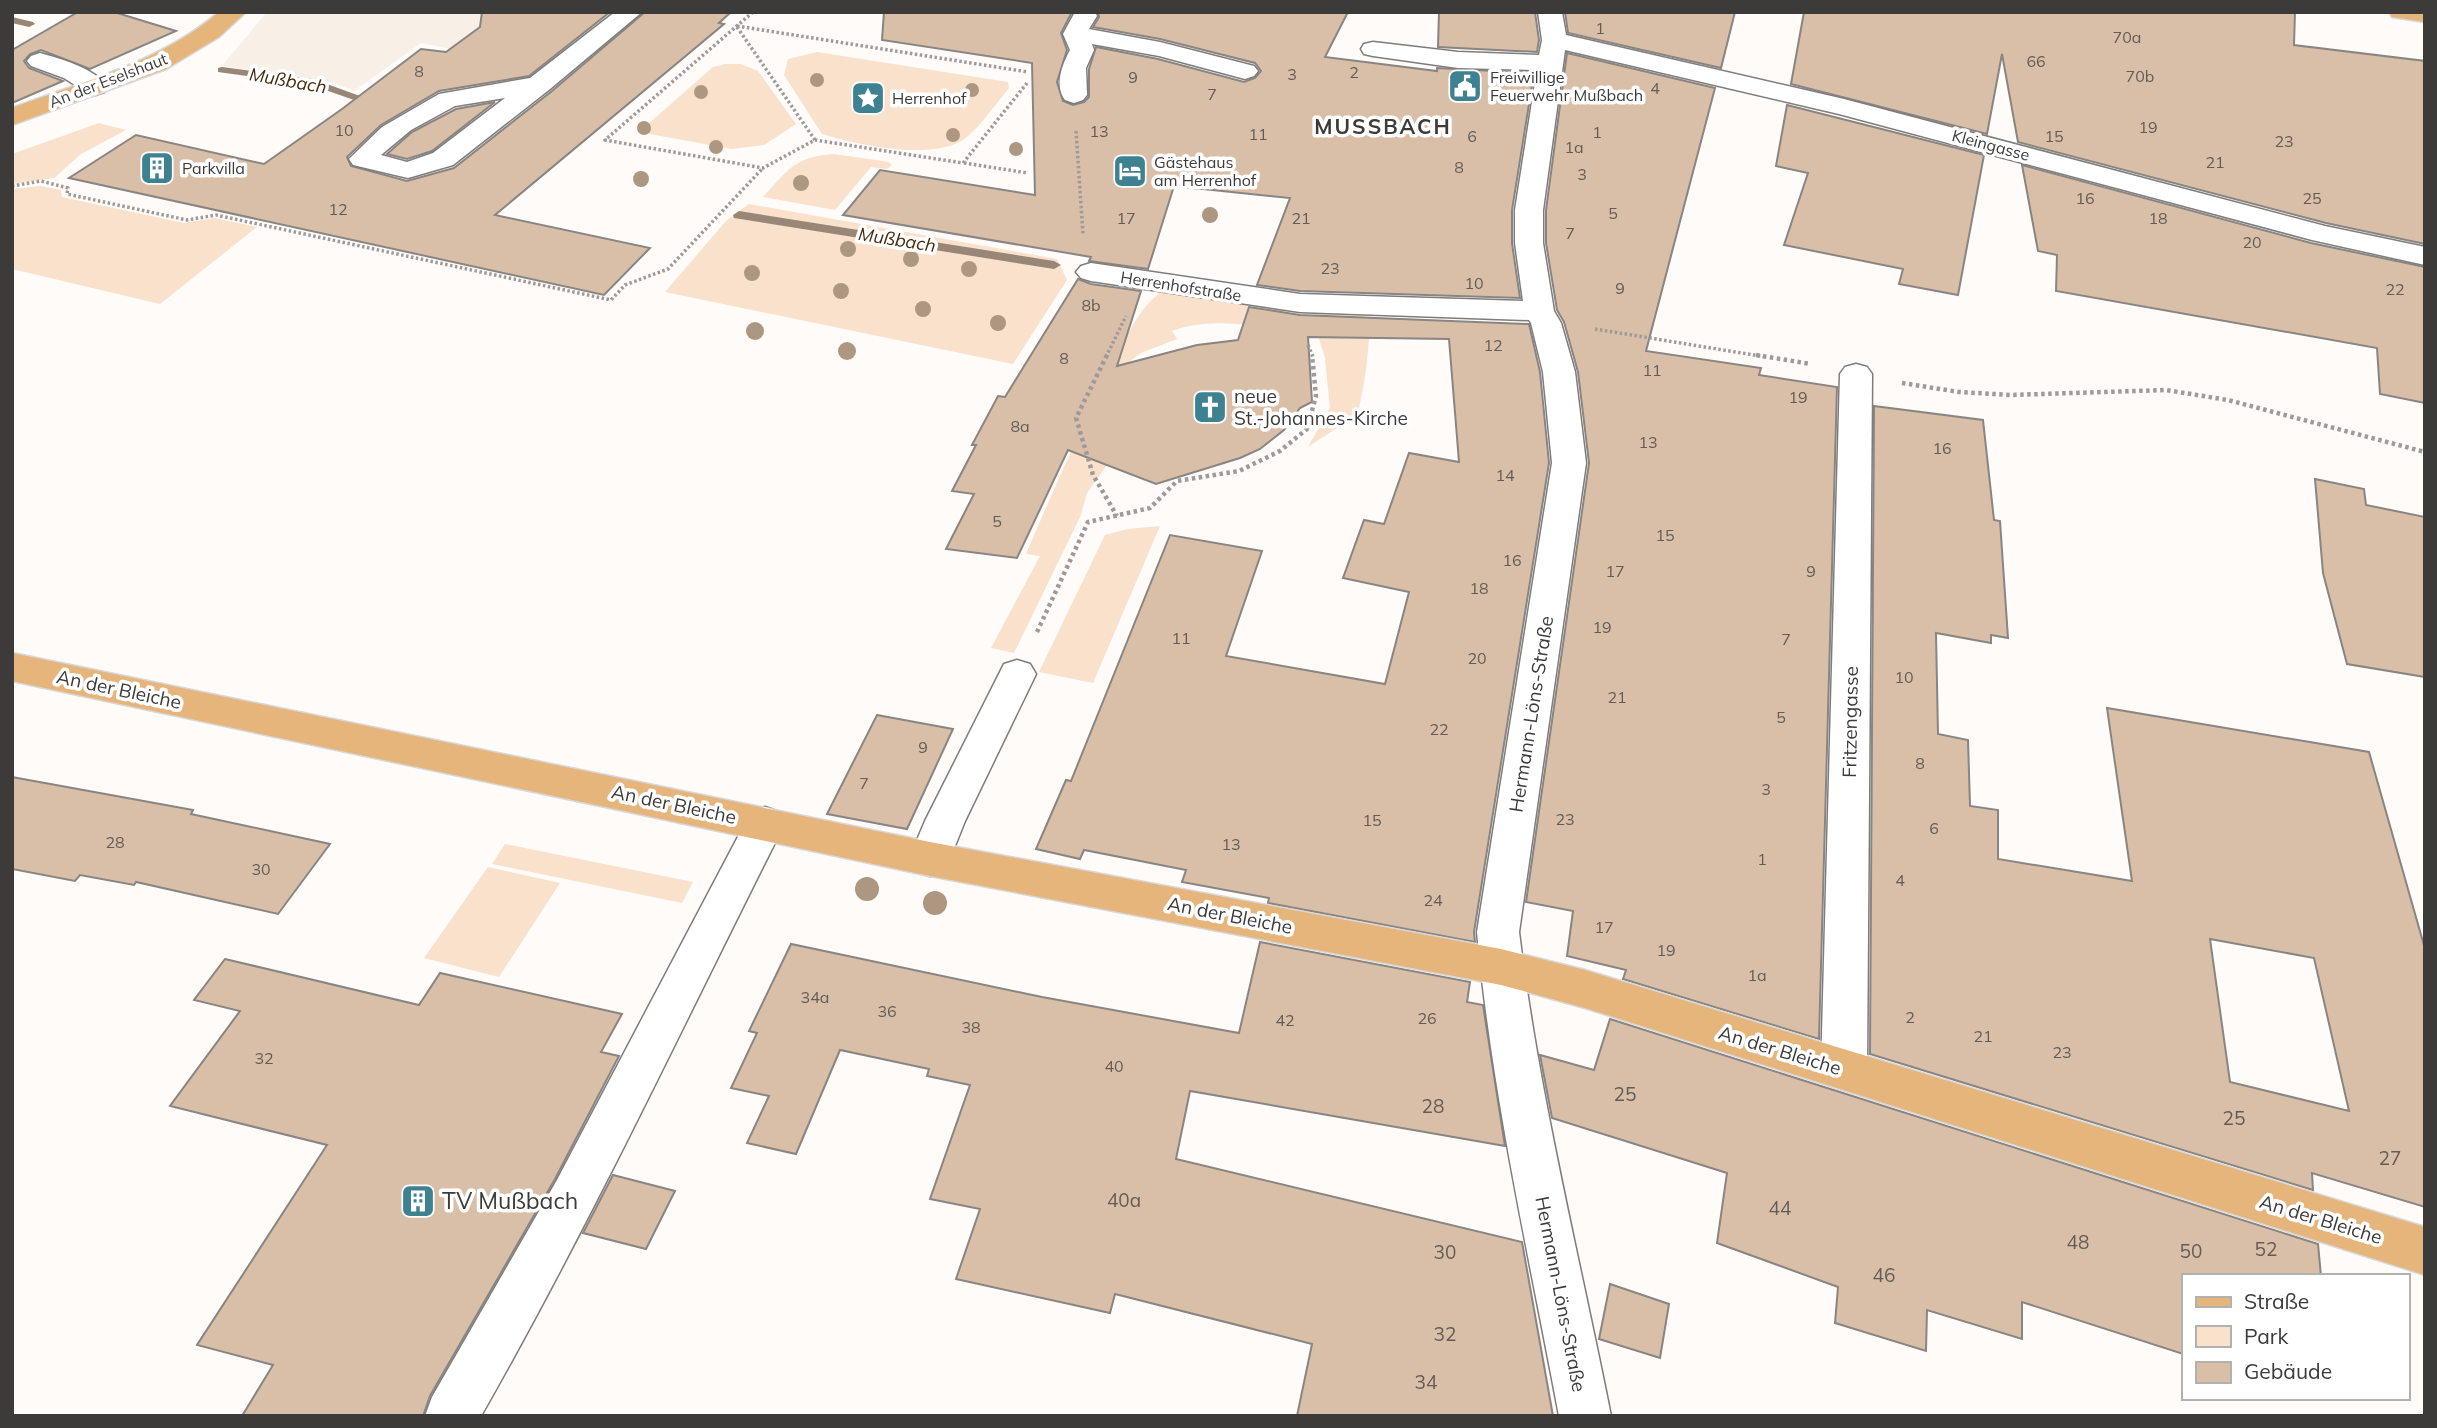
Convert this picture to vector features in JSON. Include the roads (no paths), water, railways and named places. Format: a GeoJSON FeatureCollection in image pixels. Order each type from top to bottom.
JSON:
{"type":"FeatureCollection","features":[{"type":"Feature","properties":{"kind":"main road","name":"An der Eselshaut"},"geometry":{"type":"LineString","coordinates":[[12,117],[184,51],[234,12]]}},
{"type":"Feature","properties":{"kind":"main road"},"geometry":{"type":"LineString","coordinates":[[2402,12],[2425,15]]}},
{"type":"Feature","properties":{"kind":"main road","name":"An der Bleiche"},"geometry":{"type":"LineString","coordinates":[[12,667],[930,859],[1501,967],[1585,989],[2425,1251]]}},
{"type":"Feature","properties":{"kind":"street"},"geometry":{"type":"LineString","coordinates":[[541,84],[448,99],[373,147],[362,159],[408,170],[443,159],[541,84],[569,62],[630,12]]}},
{"type":"Feature","properties":{"kind":"street"},"geometry":{"type":"LineString","coordinates":[[1074,95],[1073,68],[1082,50],[1075,34],[1076,26],[1089,12]]}},
{"type":"Feature","properties":{"kind":"street","name":"Hermann-Löns-Straße"},"geometry":{"type":"LineString","coordinates":[[1550,12],[1552,52],[1529,210],[1529,243],[1542,317],[1559,372],[1569,463],[1497,932],[1531,1144],[1584,1416]]}},
{"type":"Feature","properties":{"kind":"street"},"geometry":{"type":"LineString","coordinates":[[1075,34],[1160,48],[1245,71]]}},
{"type":"Feature","properties":{"kind":"street","name":"Kleingasse"},"geometry":{"type":"LineString","coordinates":[[1373,49],[1458,60],[1552,52],[1857,110],[2322,234],[2425,256]]}},
{"type":"Feature","properties":{"kind":"street"},"geometry":{"type":"LineString","coordinates":[[40,61],[73,73],[95,87]]}},
{"type":"Feature","properties":{"kind":"street","name":"Herrenhofstraße"},"geometry":{"type":"LineString","coordinates":[[1091,272],[1300,303],[1542,317]]}},
{"type":"Feature","properties":{"kind":"street","name":"Fritzengasse"},"geometry":{"type":"LineString","coordinates":[[1844,1070],[1856,374]]}},
{"type":"Feature","properties":{"kind":"street"},"geometry":{"type":"LineString","coordinates":[[930,859],[945,821],[1017,674]]}},
{"type":"Feature","properties":{"kind":"street"},"geometry":{"type":"LineString","coordinates":[[451,1416],[488,1354],[639,1074],[765,823]]}},
{"type":"Feature","properties":{"kind":"waterway","name":"Mußbach"},"geometry":{"type":"LineString","coordinates":[[12,20],[29,24]]}},
{"type":"Feature","properties":{"kind":"waterway","name":"Mußbach"},"geometry":{"type":"LineString","coordinates":[[222,70],[313,82],[354,96]]}},
{"type":"Feature","properties":{"kind":"waterway","name":"Mußbach"},"geometry":{"type":"LineString","coordinates":[[739,215],[1054,265]]}},
{"type":"Feature","properties":{"kind":"place","name":"Freiwillige Feuerwehr Mußbach"},"geometry":{"type":"Point","coordinates":[1465,86]}},
{"type":"Feature","properties":{"kind":"place","name":"Herrenhof"},"geometry":{"type":"Point","coordinates":[868,98]}},
{"type":"Feature","properties":{"kind":"place","name":"Parkvilla"},"geometry":{"type":"Point","coordinates":[157,168]}},
{"type":"Feature","properties":{"kind":"place","name":"Gästehaus am Herrenhof"},"geometry":{"type":"Point","coordinates":[1130,171]}},
{"type":"Feature","properties":{"kind":"place","name":"neue St.-Johannes-Kirche"},"geometry":{"type":"Point","coordinates":[1210,407]}},
{"type":"Feature","properties":{"kind":"place","name":"TV Mußbach"},"geometry":{"type":"Point","coordinates":[418,1201]}},
{"type":"Feature","properties":{"kind":"district","name":"MUSSBACH"},"geometry":{"type":"Point","coordinates":[1383,127]}}]}
